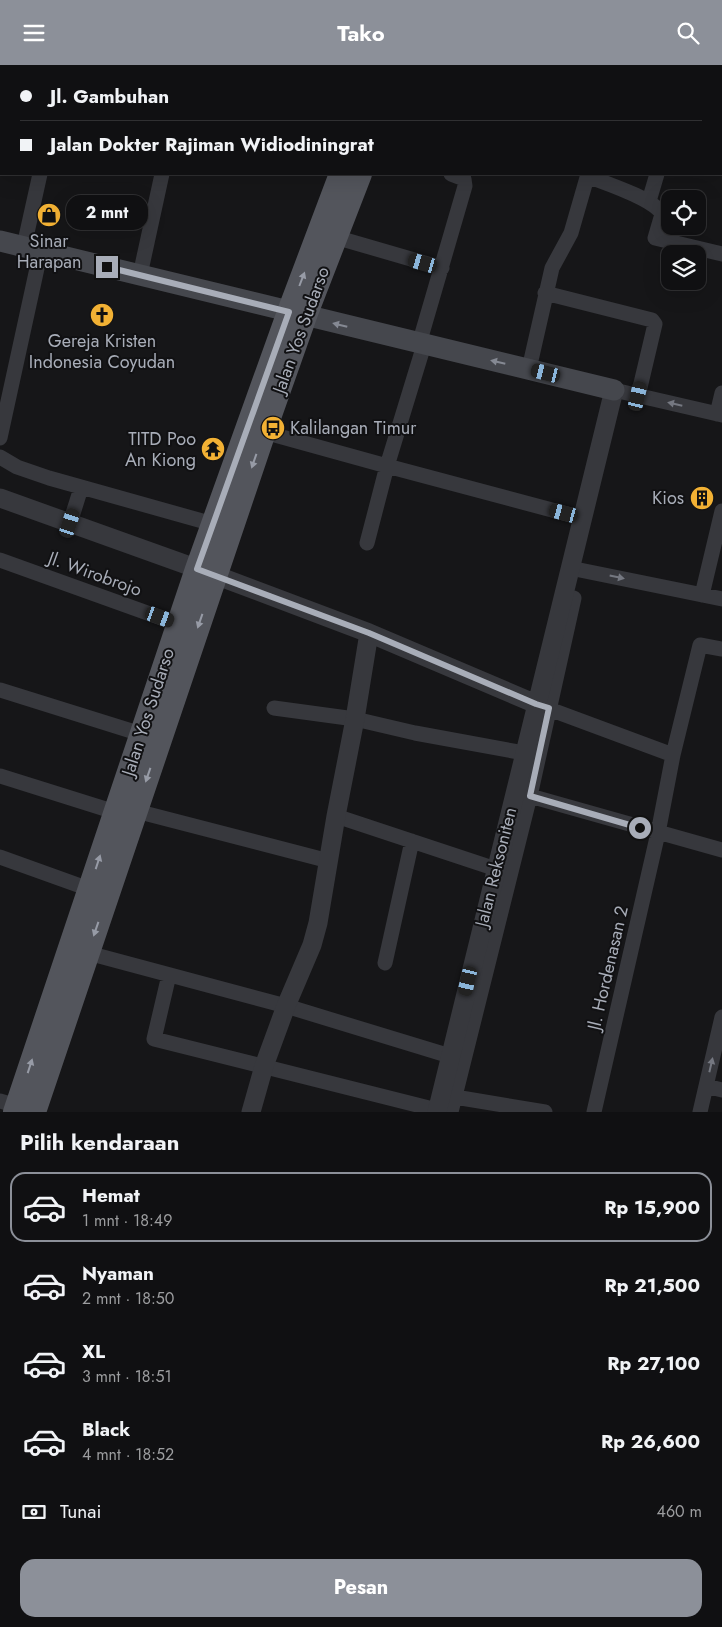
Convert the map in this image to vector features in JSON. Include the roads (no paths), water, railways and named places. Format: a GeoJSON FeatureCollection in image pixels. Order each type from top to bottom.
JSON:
{"type":"FeatureCollection","features":[{"type":"Feature","properties":{"kind":"main road","name":"Jalan Yos Sudarso"},"geometry":{"type":"LineString","coordinates":[[17,1108],[89,889],[125,811],[206,572],[264,432],[297,314],[341,175]]}},
{"type":"Feature","properties":{"kind":"main road","name":"Jalan Yos Sudarso"},"geometry":{"type":"LineString","coordinates":[[17,1108],[88,953],[125,811],[141,734],[178,624],[206,572],[213,524],[297,314],[335,237],[360,175]]}},
{"type":"Feature","properties":{"kind":"main road"},"geometry":{"type":"LineString","coordinates":[[0,241],[614,390]]}},
{"type":"Feature","properties":{"kind":"street"},"geometry":{"type":"LineString","coordinates":[[0,438],[32,248],[40,175]]}},
{"type":"Feature","properties":{"kind":"street"},"geometry":{"type":"LineString","coordinates":[[140,275],[162,175]]}},
{"type":"Feature","properties":{"kind":"street"},"geometry":{"type":"LineString","coordinates":[[367,543],[466,184],[462,178],[454,175]]}},
{"type":"Feature","properties":{"kind":"street"},"geometry":{"type":"LineString","coordinates":[[529,369],[552,268],[571,233],[587,175],[648,201],[661,212],[655,239],[722,254]]}},
{"type":"Feature","properties":{"kind":"street"},"geometry":{"type":"LineString","coordinates":[[648,201],[657,175]]}},
{"type":"Feature","properties":{"kind":"street"},"geometry":{"type":"LineString","coordinates":[[335,237],[442,269]]}},
{"type":"Feature","properties":{"kind":"street"},"geometry":{"type":"LineString","coordinates":[[545,293],[654,322],[655,325],[638,396]]}},
{"type":"Feature","properties":{"kind":"street"},"geometry":{"type":"LineString","coordinates":[[614,390],[719,415],[722,393]]}},
{"type":"Feature","properties":{"kind":"street","name":"Jalan Reksoniten"},"geometry":{"type":"LineString","coordinates":[[442,1111],[450,1057],[524,753],[542,706],[570,568],[614,390]]}},
{"type":"Feature","properties":{"kind":"street"},"geometry":{"type":"LineString","coordinates":[[264,432],[582,518]]}},
{"type":"Feature","properties":{"kind":"street"},"geometry":{"type":"LineString","coordinates":[[0,457],[17,467],[81,488],[213,524]]}},
{"type":"Feature","properties":{"kind":"street"},"geometry":{"type":"LineString","coordinates":[[70,523],[81,488]]}},
{"type":"Feature","properties":{"kind":"street"},"geometry":{"type":"LineString","coordinates":[[0,498],[369,633],[542,706],[673,755]]}},
{"type":"Feature","properties":{"kind":"street"},"geometry":{"type":"LineString","coordinates":[[702,595],[722,511]]}},
{"type":"Feature","properties":{"kind":"street","name":"Jl. Wirobrojo"},"geometry":{"type":"LineString","coordinates":[[0,559],[178,624]]}},
{"type":"Feature","properties":{"kind":"street"},"geometry":{"type":"LineString","coordinates":[[570,568],[722,599]]}},
{"type":"Feature","properties":{"kind":"street"},"geometry":{"type":"LineString","coordinates":[[169,975],[154,1039],[442,1111],[455,1097],[530,796],[542,706],[574,598]]}},
{"type":"Feature","properties":{"kind":"street"},"geometry":{"type":"LineString","coordinates":[[251,1112],[264,1066],[286,1006],[312,945],[318,923],[369,633]]}},
{"type":"Feature","properties":{"kind":"street","name":"Jl. Hordenasan 2"},"geometry":{"type":"LineString","coordinates":[[594,1112],[658,833],[673,755],[700,645],[722,649]]}},
{"type":"Feature","properties":{"kind":"street"},"geometry":{"type":"LineString","coordinates":[[0,690],[141,734]]}},
{"type":"Feature","properties":{"kind":"street"},"geometry":{"type":"LineString","coordinates":[[274,708],[355,719],[415,733],[524,753]]}},
{"type":"Feature","properties":{"kind":"street"},"geometry":{"type":"LineString","coordinates":[[0,775],[125,811],[329,861]]}},
{"type":"Feature","properties":{"kind":"street"},"geometry":{"type":"LineString","coordinates":[[530,796],[722,850]]}},
{"type":"Feature","properties":{"kind":"street"},"geometry":{"type":"LineString","coordinates":[[336,816],[496,869]]}},
{"type":"Feature","properties":{"kind":"street"},"geometry":{"type":"LineString","coordinates":[[385,963],[412,841]]}},
{"type":"Feature","properties":{"kind":"street"},"geometry":{"type":"LineString","coordinates":[[0,857],[89,889]]}},
{"type":"Feature","properties":{"kind":"street"},"geometry":{"type":"LineString","coordinates":[[88,953],[286,1006],[450,1057]]}},
{"type":"Feature","properties":{"kind":"street"},"geometry":{"type":"LineString","coordinates":[[700,1112],[722,1017]]}},
{"type":"Feature","properties":{"kind":"street"},"geometry":{"type":"LineString","coordinates":[[706,1086],[722,1090]]}},
{"type":"Feature","properties":{"kind":"street"},"geometry":{"type":"LineString","coordinates":[[455,1097],[545,1112]]}},
{"type":"Feature","properties":{"kind":"place","name":"Sinar Harapan"},"geometry":{"type":"Point","coordinates":[49,215]}},
{"type":"Feature","properties":{"kind":"place","name":"Gereja Kristen Indonesia Coyudan"},"geometry":{"type":"Point","coordinates":[102,315]}},
{"type":"Feature","properties":{"kind":"place","name":"Kalilangan Timur"},"geometry":{"type":"Point","coordinates":[273,428]}},
{"type":"Feature","properties":{"kind":"place","name":"TITD Poo An Kiong"},"geometry":{"type":"Point","coordinates":[213,449]}},
{"type":"Feature","properties":{"kind":"place","name":"Kios"},"geometry":{"type":"Point","coordinates":[702,498]}}]}
